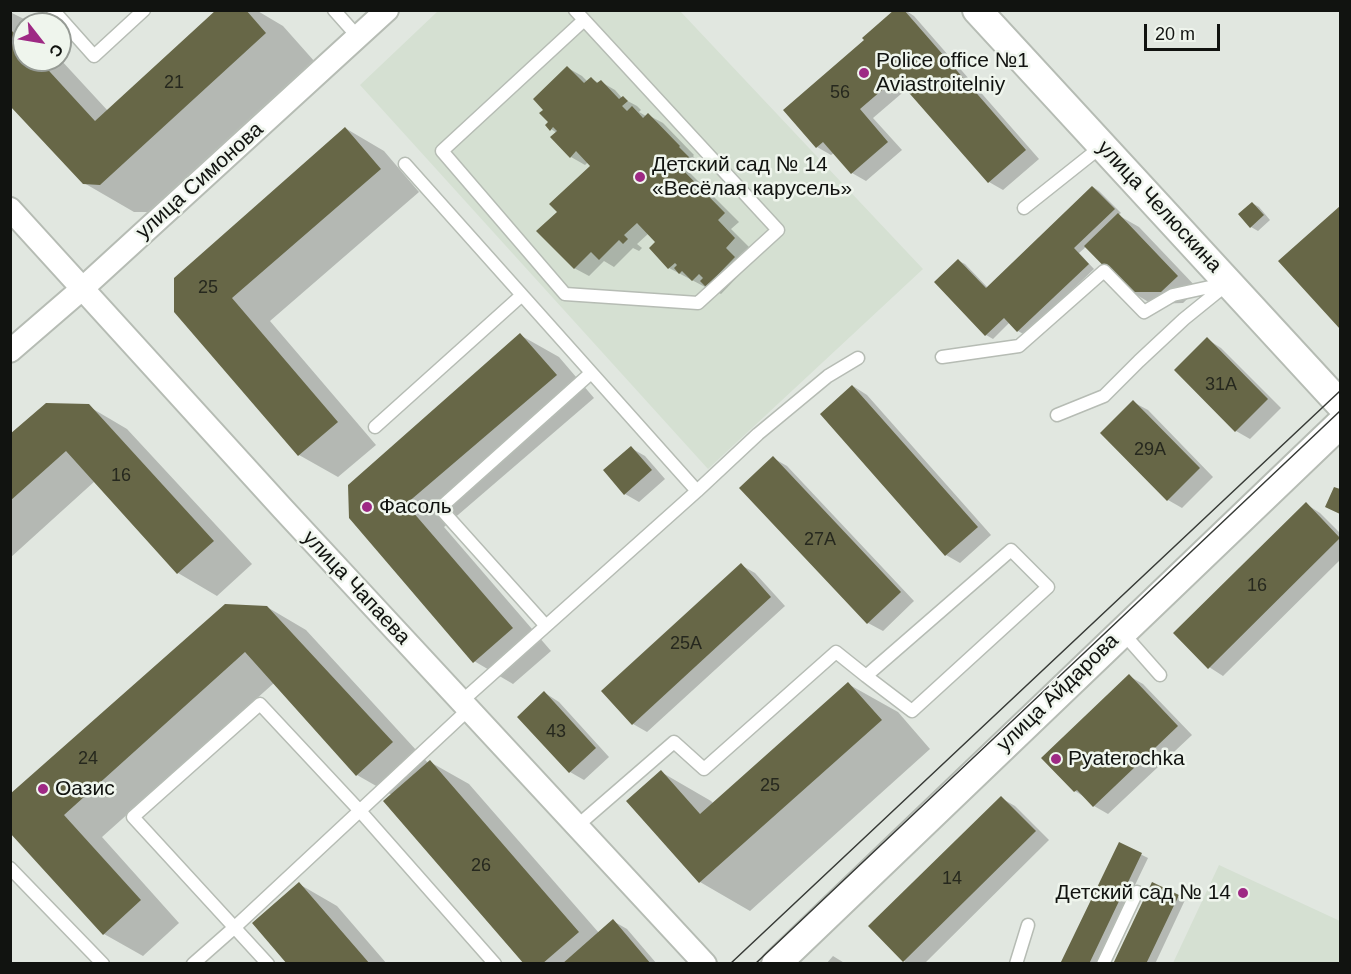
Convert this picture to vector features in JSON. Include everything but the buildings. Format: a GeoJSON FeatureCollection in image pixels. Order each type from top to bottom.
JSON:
{"type":"FeatureCollection","features":[{"type":"Feature","properties":{"kind":"street","name":"улица Симонова"},"geometry":{"type":"LineString","coordinates":[[10,351],[83,288],[387,10]]}},
{"type":"Feature","properties":{"kind":"street","name":"улица Челюскина"},"geometry":{"type":"LineString","coordinates":[[977,10],[1341,404]]}},
{"type":"Feature","properties":{"kind":"street","name":"улица Чапаева"},"geometry":{"type":"LineString","coordinates":[[10,209],[275,500],[705,963]]}},
{"type":"Feature","properties":{"kind":"street","name":"улица Айдарова"},"geometry":{"type":"LineString","coordinates":[[776,963],[1341,424]]}},
{"type":"Feature","properties":{"kind":"lane"},"geometry":{"type":"LineString","coordinates":[[53,10],[94,56],[144,10]]}},
{"type":"Feature","properties":{"kind":"lane"},"geometry":{"type":"LineString","coordinates":[[334,10],[358,37]]}},
{"type":"Feature","properties":{"kind":"lane"},"geometry":{"type":"LineString","coordinates":[[575,10],[778,230],[698,303],[565,294],[442,151],[584,20]]}},
{"type":"Feature","properties":{"kind":"lane"},"geometry":{"type":"LineString","coordinates":[[1024,208],[1102,146]]}},
{"type":"Feature","properties":{"kind":"lane"},"geometry":{"type":"LineString","coordinates":[[405,164],[697,491]]}},
{"type":"Feature","properties":{"kind":"lane"},"geometry":{"type":"LineString","coordinates":[[942,357],[1019,346],[1104,271],[1144,312],[1173,295],[1229,283]]}},
{"type":"Feature","properties":{"kind":"lane"},"geometry":{"type":"LineString","coordinates":[[1058,415],[1104,396],[1184,319],[1229,283]]}},
{"type":"Feature","properties":{"kind":"lane"},"geometry":{"type":"LineString","coordinates":[[375,427],[522,295]]}},
{"type":"Feature","properties":{"kind":"lane"},"geometry":{"type":"LineString","coordinates":[[193,963],[360,811],[546,626],[758,434],[828,376],[858,358]]}},
{"type":"Feature","properties":{"kind":"lane"},"geometry":{"type":"LineString","coordinates":[[546,626],[440,508],[591,373]]}},
{"type":"Feature","properties":{"kind":"lane"},"geometry":{"type":"LineString","coordinates":[[577,826],[674,742],[704,769],[836,652],[866,676],[912,711],[1048,587],[1011,550],[866,676]]}},
{"type":"Feature","properties":{"kind":"lane"},"geometry":{"type":"LineString","coordinates":[[1122,632],[1160,675]]}},
{"type":"Feature","properties":{"kind":"lane"},"geometry":{"type":"LineString","coordinates":[[268,963],[133,817],[260,704],[360,811],[495,963]]}},
{"type":"Feature","properties":{"kind":"lane"},"geometry":{"type":"LineString","coordinates":[[10,868],[103,963]]}},
{"type":"Feature","properties":{"kind":"lane"},"geometry":{"type":"LineString","coordinates":[[1103,963],[1137,892]]}},
{"type":"Feature","properties":{"kind":"lane"},"geometry":{"type":"LineString","coordinates":[[1016,963],[1028,925]]}},
{"type":"Feature","properties":{"kind":"shaded area","name":"Детский сад № 14 «Весёлая карусель»"},"geometry":{"type":"Polygon","coordinates":[[[438,11],[680,11],[923,269],[708,469],[360,85],[438,11]]]}},
{"type":"Feature","properties":{"kind":"shaded area","name":"Детский сад № 14"},"geometry":{"type":"Polygon","coordinates":[[[1219,865],[1340,921],[1340,963],[1173,963],[1219,865]]]}},
{"type":"Feature","properties":{"kind":"tram line"},"geometry":{"type":"LineString","coordinates":[[730,964],[1340,391]]}},
{"type":"Feature","properties":{"kind":"tram line"},"geometry":{"type":"LineString","coordinates":[[755,964],[1340,411]]}},
{"type":"Feature","properties":{"kind":"place","name":"Police office №1 Aviastroitelniy"},"geometry":{"type":"Point","coordinates":[864,73]}},
{"type":"Feature","properties":{"kind":"place","name":"Детский сад № 14 «Весёлая карусель»"},"geometry":{"type":"Point","coordinates":[640,177]}},
{"type":"Feature","properties":{"kind":"place","name":"Фасоль"},"geometry":{"type":"Point","coordinates":[367,507]}},
{"type":"Feature","properties":{"kind":"place","name":"Pyaterochka"},"geometry":{"type":"Point","coordinates":[1056,759]}},
{"type":"Feature","properties":{"kind":"place","name":"Оазис"},"geometry":{"type":"Point","coordinates":[43,789]}},
{"type":"Feature","properties":{"kind":"place","name":"Детский сад № 14"},"geometry":{"type":"Point","coordinates":[1243,893]}}]}
